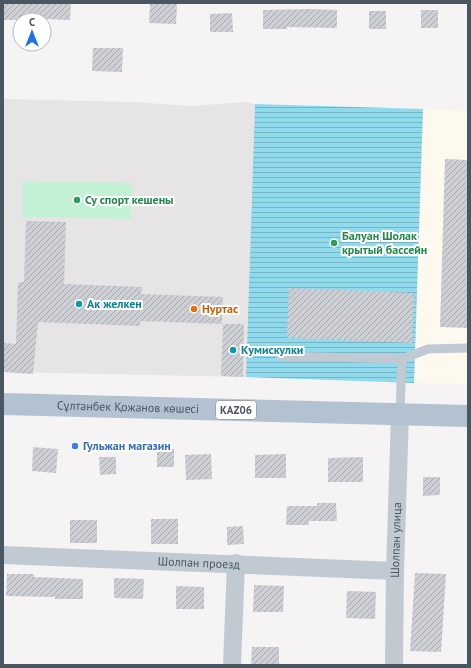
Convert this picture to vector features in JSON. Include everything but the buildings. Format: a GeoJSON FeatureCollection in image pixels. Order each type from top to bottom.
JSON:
{"type":"FeatureCollection","features":[{"type":"Feature","properties":{"kind":"main road","name":"Сұлтанбек Қожанов көшесі"},"geometry":{"type":"LineString","coordinates":[[3,404],[468,416]]}},
{"type":"Feature","properties":{"kind":"street","name":"Шолпан улица"},"geometry":{"type":"LineString","coordinates":[[394,665],[395,571],[400,414]]}},
{"type":"Feature","properties":{"kind":"street","name":"Шолпан проезд"},"geometry":{"type":"LineString","coordinates":[[3,555],[236,563],[395,571]]}},
{"type":"Feature","properties":{"kind":"street"},"geometry":{"type":"LineString","coordinates":[[232,665],[236,563]]}},
{"type":"Feature","properties":{"kind":"lane"},"geometry":{"type":"LineString","coordinates":[[280,356],[402,359],[428,349],[468,348]]}},
{"type":"Feature","properties":{"kind":"lane"},"geometry":{"type":"LineString","coordinates":[[400,414],[402,359]]}},
{"type":"Feature","properties":{"kind":"shaded area","name":"Су спорт кешены"},"geometry":{"type":"Polygon","coordinates":[[[3,99],[133,102],[190,106],[245,102],[255,104],[246,377],[3,372],[3,99]]]}},
{"type":"Feature","properties":{"kind":"shaded area"},"geometry":{"type":"Polygon","coordinates":[[[423,109],[468,111],[468,384],[414,383],[423,109]]]}},
{"type":"Feature","properties":{"kind":"green space","name":"Су спорт кешены"},"geometry":{"type":"Polygon","coordinates":[[[23,181],[132,183],[131,219],[22,217],[23,181]]]}},
{"type":"Feature","properties":{"kind":"water","name":"Балуан Шолак крытый бассейн"},"geometry":{"type":"Polygon","coordinates":[[[255,104],[423,109],[414,383],[246,377],[255,104]]]}},
{"type":"Feature","properties":{"kind":"place","name":"Су спорт кешены"},"geometry":{"type":"Point","coordinates":[77,200]}},
{"type":"Feature","properties":{"kind":"place","name":"Балуан Шолак крытый бассейн"},"geometry":{"type":"Point","coordinates":[334,243]}},
{"type":"Feature","properties":{"kind":"place","name":"Ак желкен"},"geometry":{"type":"Point","coordinates":[79,304]}},
{"type":"Feature","properties":{"kind":"place","name":"Нуртас"},"geometry":{"type":"Point","coordinates":[194,309]}},
{"type":"Feature","properties":{"kind":"place","name":"Кумискулки"},"geometry":{"type":"Point","coordinates":[233,350]}},
{"type":"Feature","properties":{"kind":"place","name":"Гульжан магазин"},"geometry":{"type":"Point","coordinates":[75,446]}}]}
